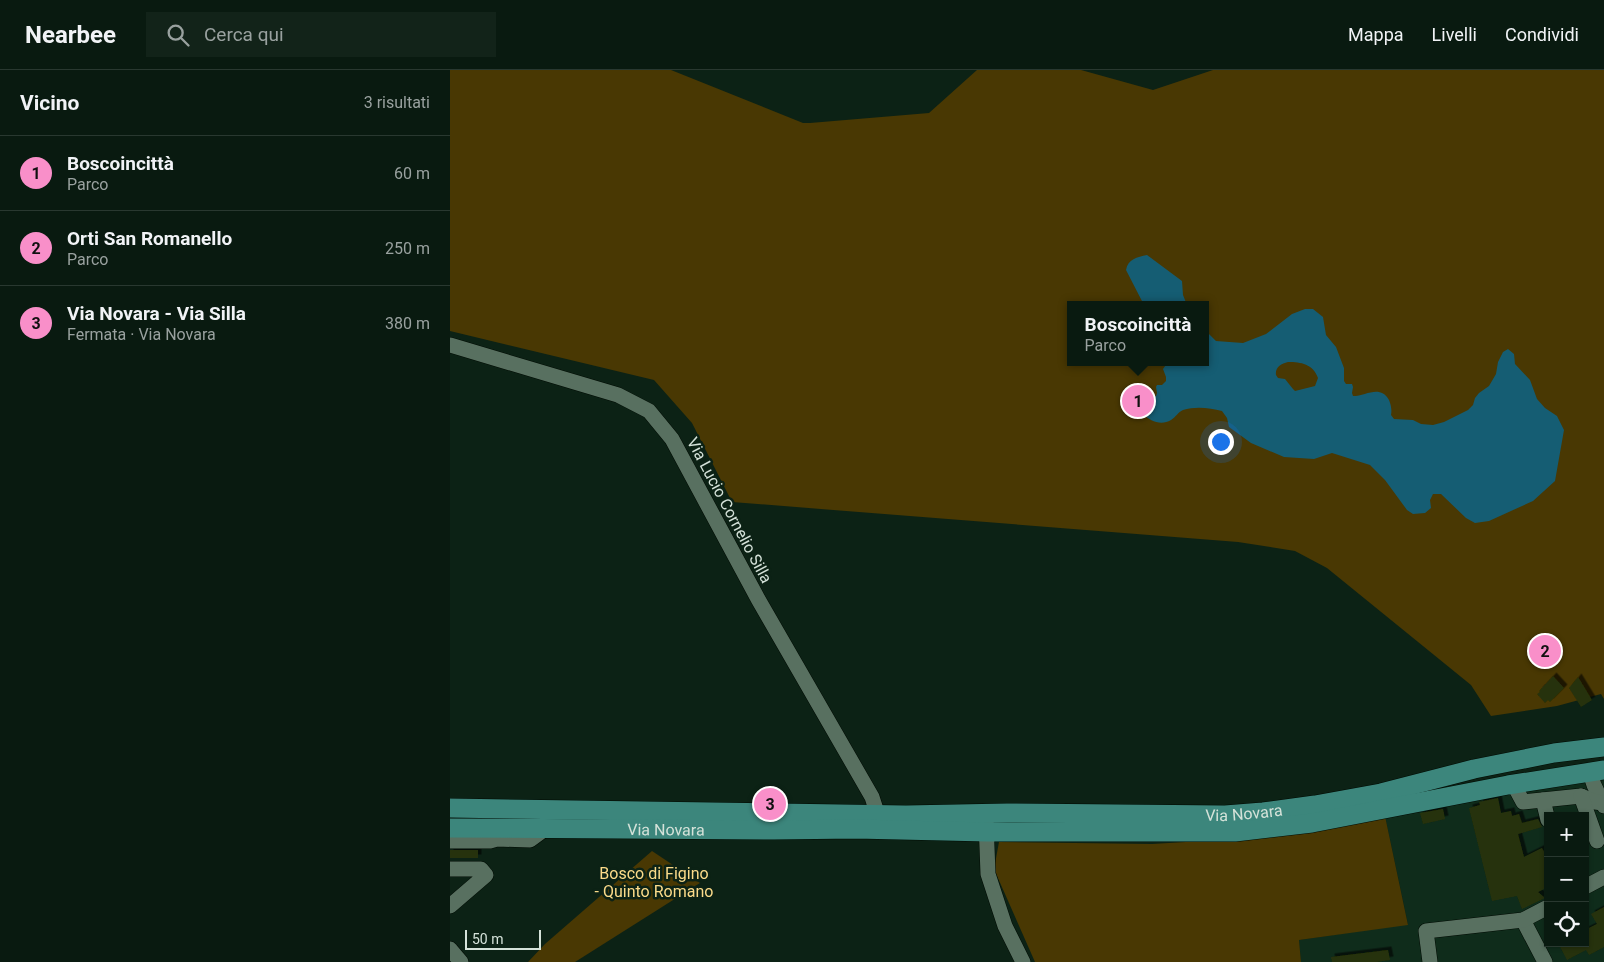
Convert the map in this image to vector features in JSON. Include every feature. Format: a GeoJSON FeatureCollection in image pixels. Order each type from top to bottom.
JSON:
{"type":"FeatureCollection","features":[{"type":"Feature","properties":{"kind":"main road","name":"Via Novara"},"geometry":{"type":"LineString","coordinates":[[450,808],[906,815],[982,813],[1225,815],[1278,811],[1381,793],[1474,769],[1597,746]]}},
{"type":"Feature","properties":{"kind":"main road"},"geometry":{"type":"LineString","coordinates":[[1597,746],[1597,775]]}},
{"type":"Feature","properties":{"kind":"main road","name":"Via Novara"},"geometry":{"type":"LineString","coordinates":[[450,828],[1235,832],[1312,823],[1520,786],[1597,775]]}},
{"type":"Feature","properties":{"kind":"street","name":"Via Lucio Cornelio Silla"},"geometry":{"type":"LineString","coordinates":[[452,345],[618,395],[649,411],[672,439],[687,465],[758,599],[872,796],[876,814]]}},
{"type":"Feature","properties":{"kind":"street"},"geometry":{"type":"LineString","coordinates":[[1520,786],[1523,802],[1597,775],[1603,804],[1581,796],[1556,791]]}},
{"type":"Feature","properties":{"kind":"street"},"geometry":{"type":"LineString","coordinates":[[1550,812],[1556,791]]}},
{"type":"Feature","properties":{"kind":"street"},"geometry":{"type":"LineString","coordinates":[[1581,796],[1597,841]]}},
{"type":"Feature","properties":{"kind":"street"},"geometry":{"type":"LineString","coordinates":[[982,813],[989,832],[988,874],[1005,926],[1023,962]]}},
{"type":"Feature","properties":{"kind":"street"},"geometry":{"type":"LineString","coordinates":[[876,814],[883,831]]}},
{"type":"Feature","properties":{"kind":"street"},"geometry":{"type":"LineString","coordinates":[[450,841],[530,840],[545,829]]}},
{"type":"Feature","properties":{"kind":"street"},"geometry":{"type":"LineString","coordinates":[[450,869],[481,869],[486,875],[450,906]]}},
{"type":"Feature","properties":{"kind":"street"},"geometry":{"type":"LineString","coordinates":[[1589,885],[1604,877]]}},
{"type":"Feature","properties":{"kind":"street"},"geometry":{"type":"LineString","coordinates":[[1430,962],[1426,931],[1523,920],[1544,909]]}},
{"type":"Feature","properties":{"kind":"street"},"geometry":{"type":"LineString","coordinates":[[1523,920],[1545,962]]}},
{"type":"Feature","properties":{"kind":"street"},"geometry":{"type":"LineString","coordinates":[[450,949],[461,962]]}},
{"type":"Feature","properties":{"kind":"shaded area"},"geometry":{"type":"Polygon","coordinates":[[[1604,780],[1604,962],[1301,962],[1299,940],[1408,924],[1385,816],[1513,792],[1604,780]]]}},
{"type":"Feature","properties":{"kind":"green space"},"geometry":{"type":"Polygon","coordinates":[[[450,70],[671,70],[803,123],[810,123],[929,113],[977,70],[1081,70],[1153,90],[1213,70],[1604,70],[1604,699],[1601,694],[1557,706],[1491,716],[1471,685],[1327,568],[1295,551],[1238,542],[732,502],[692,423],[654,380],[450,331],[450,70]]]}},
{"type":"Feature","properties":{"kind":"green space"},"geometry":{"type":"Polygon","coordinates":[[[1385,816],[1408,925],[1299,940],[1301,962],[1035,962],[994,869],[999,842],[1152,844],[1254,838],[1385,816]]]}},
{"type":"Feature","properties":{"kind":"green space","name":"Bosco di Figino - Quinto Romano"},"geometry":{"type":"Polygon","coordinates":[[[652,851],[700,883],[575,962],[528,962],[545,944],[652,851]]]}},
{"type":"Feature","properties":{"kind":"water"},"geometry":{"type":"Polygon","coordinates":[[[1147,255],[1182,281],[1185,301],[1142,301],[1126,270],[1129,263],[1136,258],[1147,255]]]}},
{"type":"Feature","properties":{"kind":"water"},"geometry":{"type":"Polygon","coordinates":[[[1305,309],[1313,309],[1323,317],[1326,335],[1336,347],[1344,368],[1344,381],[1346,384],[1352,384],[1353,396],[1372,392],[1381,393],[1389,400],[1391,415],[1394,419],[1413,420],[1421,424],[1433,425],[1444,422],[1468,410],[1473,405],[1479,393],[1489,386],[1496,374],[1498,362],[1503,352],[1508,349],[1514,354],[1515,364],[1530,380],[1537,399],[1545,408],[1557,416],[1564,430],[1555,481],[1533,501],[1489,521],[1475,523],[1466,518],[1441,494],[1433,494],[1430,500],[1431,508],[1425,513],[1413,514],[1407,510],[1385,480],[1370,465],[1332,453],[1314,459],[1284,457],[1251,443],[1229,427],[1227,418],[1222,411],[1203,408],[1188,409],[1181,411],[1171,420],[1163,423],[1152,421],[1143,414],[1147,403],[1156,396],[1157,385],[1162,385],[1166,381],[1163,369],[1165,366],[1209,366],[1209,334],[1216,341],[1243,343],[1266,334],[1292,314],[1305,309]],[[1288,362],[1279,366],[1276,370],[1278,378],[1285,379],[1295,391],[1315,386],[1318,378],[1310,367],[1302,363],[1288,362]]]}},
{"type":"Feature","properties":{"kind":"building"},"geometry":{"type":"Polygon","coordinates":[[[1553,676],[1564,688],[1550,702],[1548,700],[1545,703],[1537,694],[1553,676]]]}},
{"type":"Feature","properties":{"kind":"building"},"geometry":{"type":"Polygon","coordinates":[[[1578,677],[1592,700],[1581,707],[1569,688],[1578,677]]]}},
{"type":"Feature","properties":{"kind":"building"},"geometry":{"type":"Polygon","coordinates":[[[1498,798],[1501,813],[1511,811],[1512,816],[1519,814],[1522,823],[1538,819],[1542,827],[1518,834],[1524,857],[1542,848],[1544,852],[1544,889],[1538,892],[1544,898],[1522,909],[1517,896],[1492,901],[1469,808],[1480,805],[1479,802],[1498,798]]]}},
{"type":"Feature","properties":{"kind":"building"},"geometry":{"type":"Polygon","coordinates":[[[1443,809],[1445,819],[1423,824],[1420,813],[1443,809]]]}},
{"type":"Feature","properties":{"kind":"building"},"geometry":{"type":"Polygon","coordinates":[[[450,850],[478,850],[478,858],[450,858],[450,850]]]}},
{"type":"Feature","properties":{"kind":"building"},"geometry":{"type":"Polygon","coordinates":[[[1604,907],[1604,947],[1589,955],[1586,950],[1567,960],[1560,947],[1589,947],[1589,928],[1597,924],[1591,914],[1604,907]]]}},
{"type":"Feature","properties":{"kind":"building"},"geometry":{"type":"Polygon","coordinates":[[[1388,950],[1390,960],[1376,962],[1332,962],[1331,957],[1388,950]]]}},
{"type":"Feature","properties":{"kind":"place","name":"Boscoincittà"},"geometry":{"type":"Point","coordinates":[1138,401]}},
{"type":"Feature","properties":{"kind":"place","name":"Orti San Romanello"},"geometry":{"type":"Point","coordinates":[1545,651]}},
{"type":"Feature","properties":{"kind":"place","name":"Via Novara - Via Silla"},"geometry":{"type":"Point","coordinates":[770,804]}}]}
